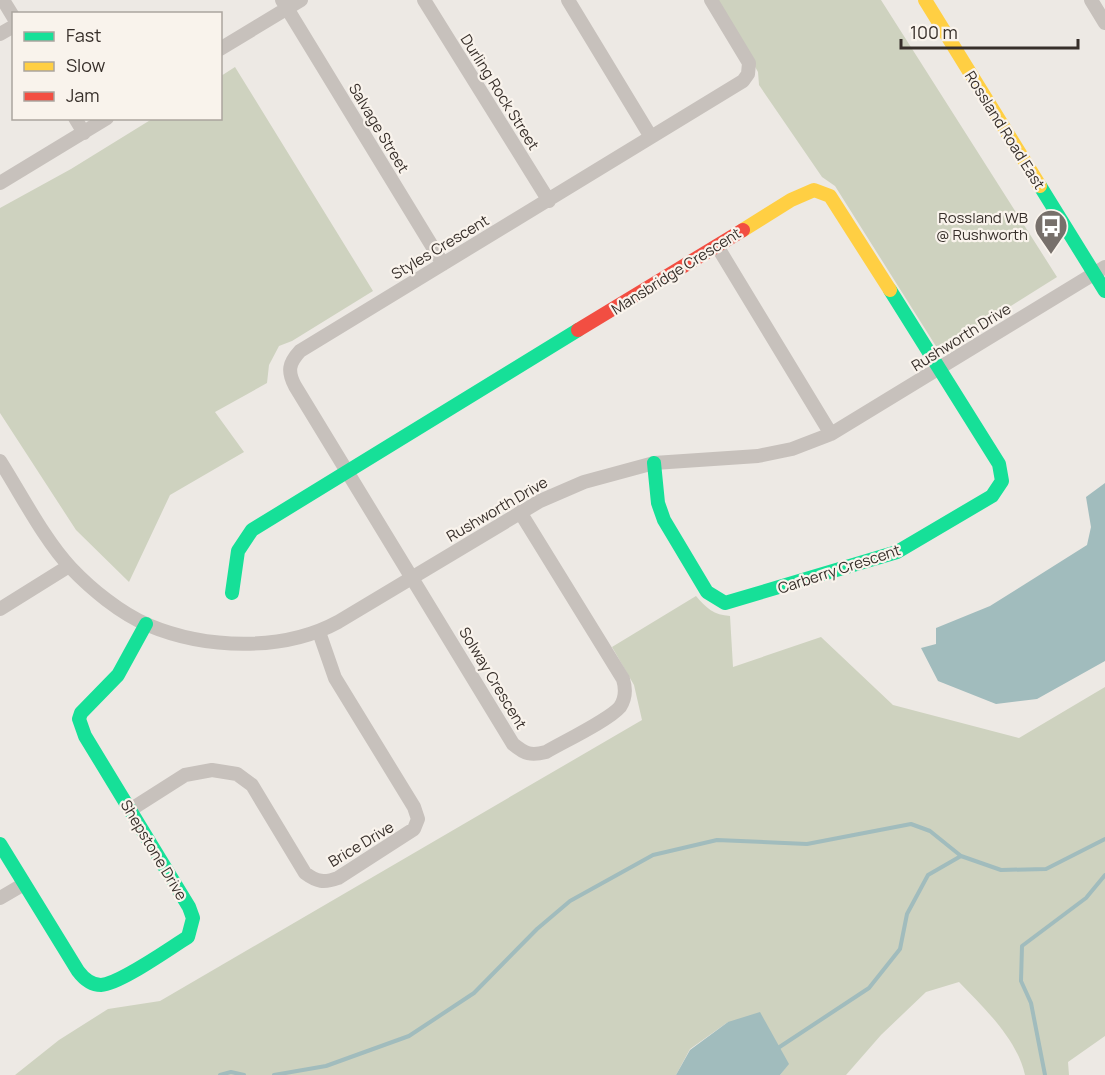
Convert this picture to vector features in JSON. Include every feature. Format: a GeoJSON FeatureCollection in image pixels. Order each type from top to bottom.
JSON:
{"type":"FeatureCollection","features":[{"type":"Feature","properties":{"kind":"street"},"geometry":{"type":"LineString","coordinates":[[3,0],[12,15]]}},
{"type":"Feature","properties":{"kind":"street"},"geometry":{"type":"LineString","coordinates":[[222,49],[285,4],[301,0]]}},
{"type":"Feature","properties":{"kind":"street","name":"Durling Rock Street"},"geometry":{"type":"LineString","coordinates":[[424,0],[549,201]]}},
{"type":"Feature","properties":{"kind":"street"},"geometry":{"type":"LineString","coordinates":[[568,0],[651,137]]}},
{"type":"Feature","properties":{"kind":"street","name":"Styles Crescent"},"geometry":{"type":"LineString","coordinates":[[413,578],[290,376],[292,359],[300,351],[735,87],[748,74],[749,63],[711,0]]}},
{"type":"Feature","properties":{"kind":"street","name":"Rossland Road East"},"geometry":{"type":"LineString","coordinates":[[925,0],[1100,271],[1105,291]]}},
{"type":"Feature","properties":{"kind":"street"},"geometry":{"type":"LineString","coordinates":[[1091,0],[1105,22]]}},
{"type":"Feature","properties":{"kind":"street","name":"Salvage Street"},"geometry":{"type":"LineString","coordinates":[[285,4],[443,264]]}},
{"type":"Feature","properties":{"kind":"street"},"geometry":{"type":"LineString","coordinates":[[76,120],[84,133]]}},
{"type":"Feature","properties":{"kind":"street"},"geometry":{"type":"LineString","coordinates":[[0,183],[104,120]]}},
{"type":"Feature","properties":{"kind":"street","name":"Mansbridge Crescent"},"geometry":{"type":"LineString","coordinates":[[232,593],[236,557],[243,539],[252,530],[804,192],[824,192],[836,204],[939,371]]}},
{"type":"Feature","properties":{"kind":"street"},"geometry":{"type":"LineString","coordinates":[[717,246],[831,434]]}},
{"type":"Feature","properties":{"kind":"street","name":"Rushworth Drive"},"geometry":{"type":"LineString","coordinates":[[0,461],[69,566],[96,590],[146,624],[185,636],[233,643],[280,639],[319,632],[413,578],[520,512],[584,482],[654,464],[758,456],[792,449],[831,434],[939,371],[1100,271]]}},
{"type":"Feature","properties":{"kind":"street","name":"Carberry Crescent"},"geometry":{"type":"LineString","coordinates":[[654,464],[658,503],[664,520],[707,592],[716,600],[725,603],[736,602],[880,558],[913,544],[1000,488],[1003,477],[999,464],[939,371]]}},
{"type":"Feature","properties":{"kind":"street","name":"Solway Crescent"},"geometry":{"type":"LineString","coordinates":[[413,578],[513,744],[523,753],[533,755],[546,752],[615,711],[624,698],[623,679],[520,512]]}},
{"type":"Feature","properties":{"kind":"street"},"geometry":{"type":"LineString","coordinates":[[0,609],[69,566]]}},
{"type":"Feature","properties":{"kind":"street","name":"Shepstone Drive"},"geometry":{"type":"LineString","coordinates":[[0,844],[78,971],[84,980],[92,985],[104,986],[114,982],[182,942],[192,929],[193,918],[189,908],[85,736],[79,719],[81,713],[118,675],[146,624]]}},
{"type":"Feature","properties":{"kind":"street","name":"Brice Drive"},"geometry":{"type":"LineString","coordinates":[[130,810],[185,775],[212,770],[237,774],[252,785],[305,873],[314,880],[326,883],[338,878],[414,829],[418,819],[414,807],[335,678],[319,632]]}},
{"type":"Feature","properties":{"kind":"street"},"geometry":{"type":"LineString","coordinates":[[0,898],[24,884]]}},
{"type":"Feature","properties":{"kind":"green space"},"geometry":{"type":"Polygon","coordinates":[[[717,0],[881,0],[1057,277],[939,351],[835,186],[822,177],[759,85],[758,72],[717,0]]]}},
{"type":"Feature","properties":{"kind":"green space"},"geometry":{"type":"Polygon","coordinates":[[[235,67],[373,291],[292,341],[279,346],[269,365],[267,383],[215,412],[244,452],[170,495],[129,582],[76,530],[0,413],[0,208],[71,169],[150,120],[222,120],[222,75],[235,67]]]}},
{"type":"Feature","properties":{"kind":"green space"},"geometry":{"type":"Polygon","coordinates":[[[696,596],[711,610],[730,616],[733,667],[821,637],[893,705],[1019,738],[1105,687],[1105,1036],[1068,1062],[1069,1075],[1025,1075],[1015,1049],[1007,1037],[989,1013],[959,982],[926,992],[881,1035],[846,1075],[780,1075],[788,1064],[778,1048],[728,1022],[690,1049],[676,1075],[15,1075],[59,1040],[108,1009],[160,1001],[642,720],[634,685],[612,647],[696,596]]]}},
{"type":"Feature","properties":{"kind":"water"},"geometry":{"type":"Polygon","coordinates":[[[1105,483],[1105,661],[1037,699],[996,704],[938,681],[921,648],[936,644],[936,628],[990,606],[1087,545],[1091,527],[1086,497],[1105,483]]]}},
{"type":"Feature","properties":{"kind":"water"},"geometry":{"type":"Polygon","coordinates":[[[760,1012],[789,1064],[780,1075],[676,1075],[690,1050],[728,1022],[760,1012]]]}},
{"type":"Feature","properties":{"kind":"waterway"},"geometry":{"type":"LineString","coordinates":[[274,1075],[326,1066],[409,1036],[474,993],[537,929],[570,901],[653,855],[717,840],[807,844],[911,824],[930,831],[961,856],[1001,870],[1046,869],[1105,839]]}},
{"type":"Feature","properties":{"kind":"waterway"},"geometry":{"type":"LineString","coordinates":[[778,1048],[869,988],[900,949],[907,914],[928,875],[961,856]]}},
{"type":"Feature","properties":{"kind":"waterway"},"geometry":{"type":"LineString","coordinates":[[1045,1075],[1031,1003],[1021,981],[1022,946],[1086,898],[1105,875]]}},
{"type":"Feature","properties":{"kind":"waterway"},"geometry":{"type":"LineString","coordinates":[[220,1075],[231,1072],[244,1075]]}},
{"type":"Feature","properties":{"kind":"traffic: fast"},"geometry":{"type":"LineString","coordinates":[[1040,186],[1105,291]]}},
{"type":"Feature","properties":{"kind":"traffic: fast"},"geometry":{"type":"LineString","coordinates":[[654,463],[658,503],[664,520],[707,592],[725,603],[897,552],[992,496],[1002,481],[999,464],[890,290]]}},
{"type":"Feature","properties":{"kind":"traffic: fast"},"geometry":{"type":"LineString","coordinates":[[232,593],[238,551],[252,530],[578,330]]}},
{"type":"Feature","properties":{"kind":"traffic: fast"},"geometry":{"type":"LineString","coordinates":[[0,844],[78,971],[91,983],[101,985],[120,979],[188,937],[193,918],[189,907],[85,736],[79,719],[81,713],[118,675],[146,624]]}},
{"type":"Feature","properties":{"kind":"traffic: slow"},"geometry":{"type":"LineString","coordinates":[[925,0],[1040,186]]}},
{"type":"Feature","properties":{"kind":"traffic: slow"},"geometry":{"type":"LineString","coordinates":[[743,230],[791,200],[814,190],[830,196],[890,290]]}},
{"type":"Feature","properties":{"kind":"traffic: jam"},"geometry":{"type":"LineString","coordinates":[[578,330],[743,230]]}},
{"type":"Feature","properties":{"kind":"place","name":"Rossland WB @ Rushworth"},"geometry":{"type":"Point","coordinates":[1051,255]}}]}
